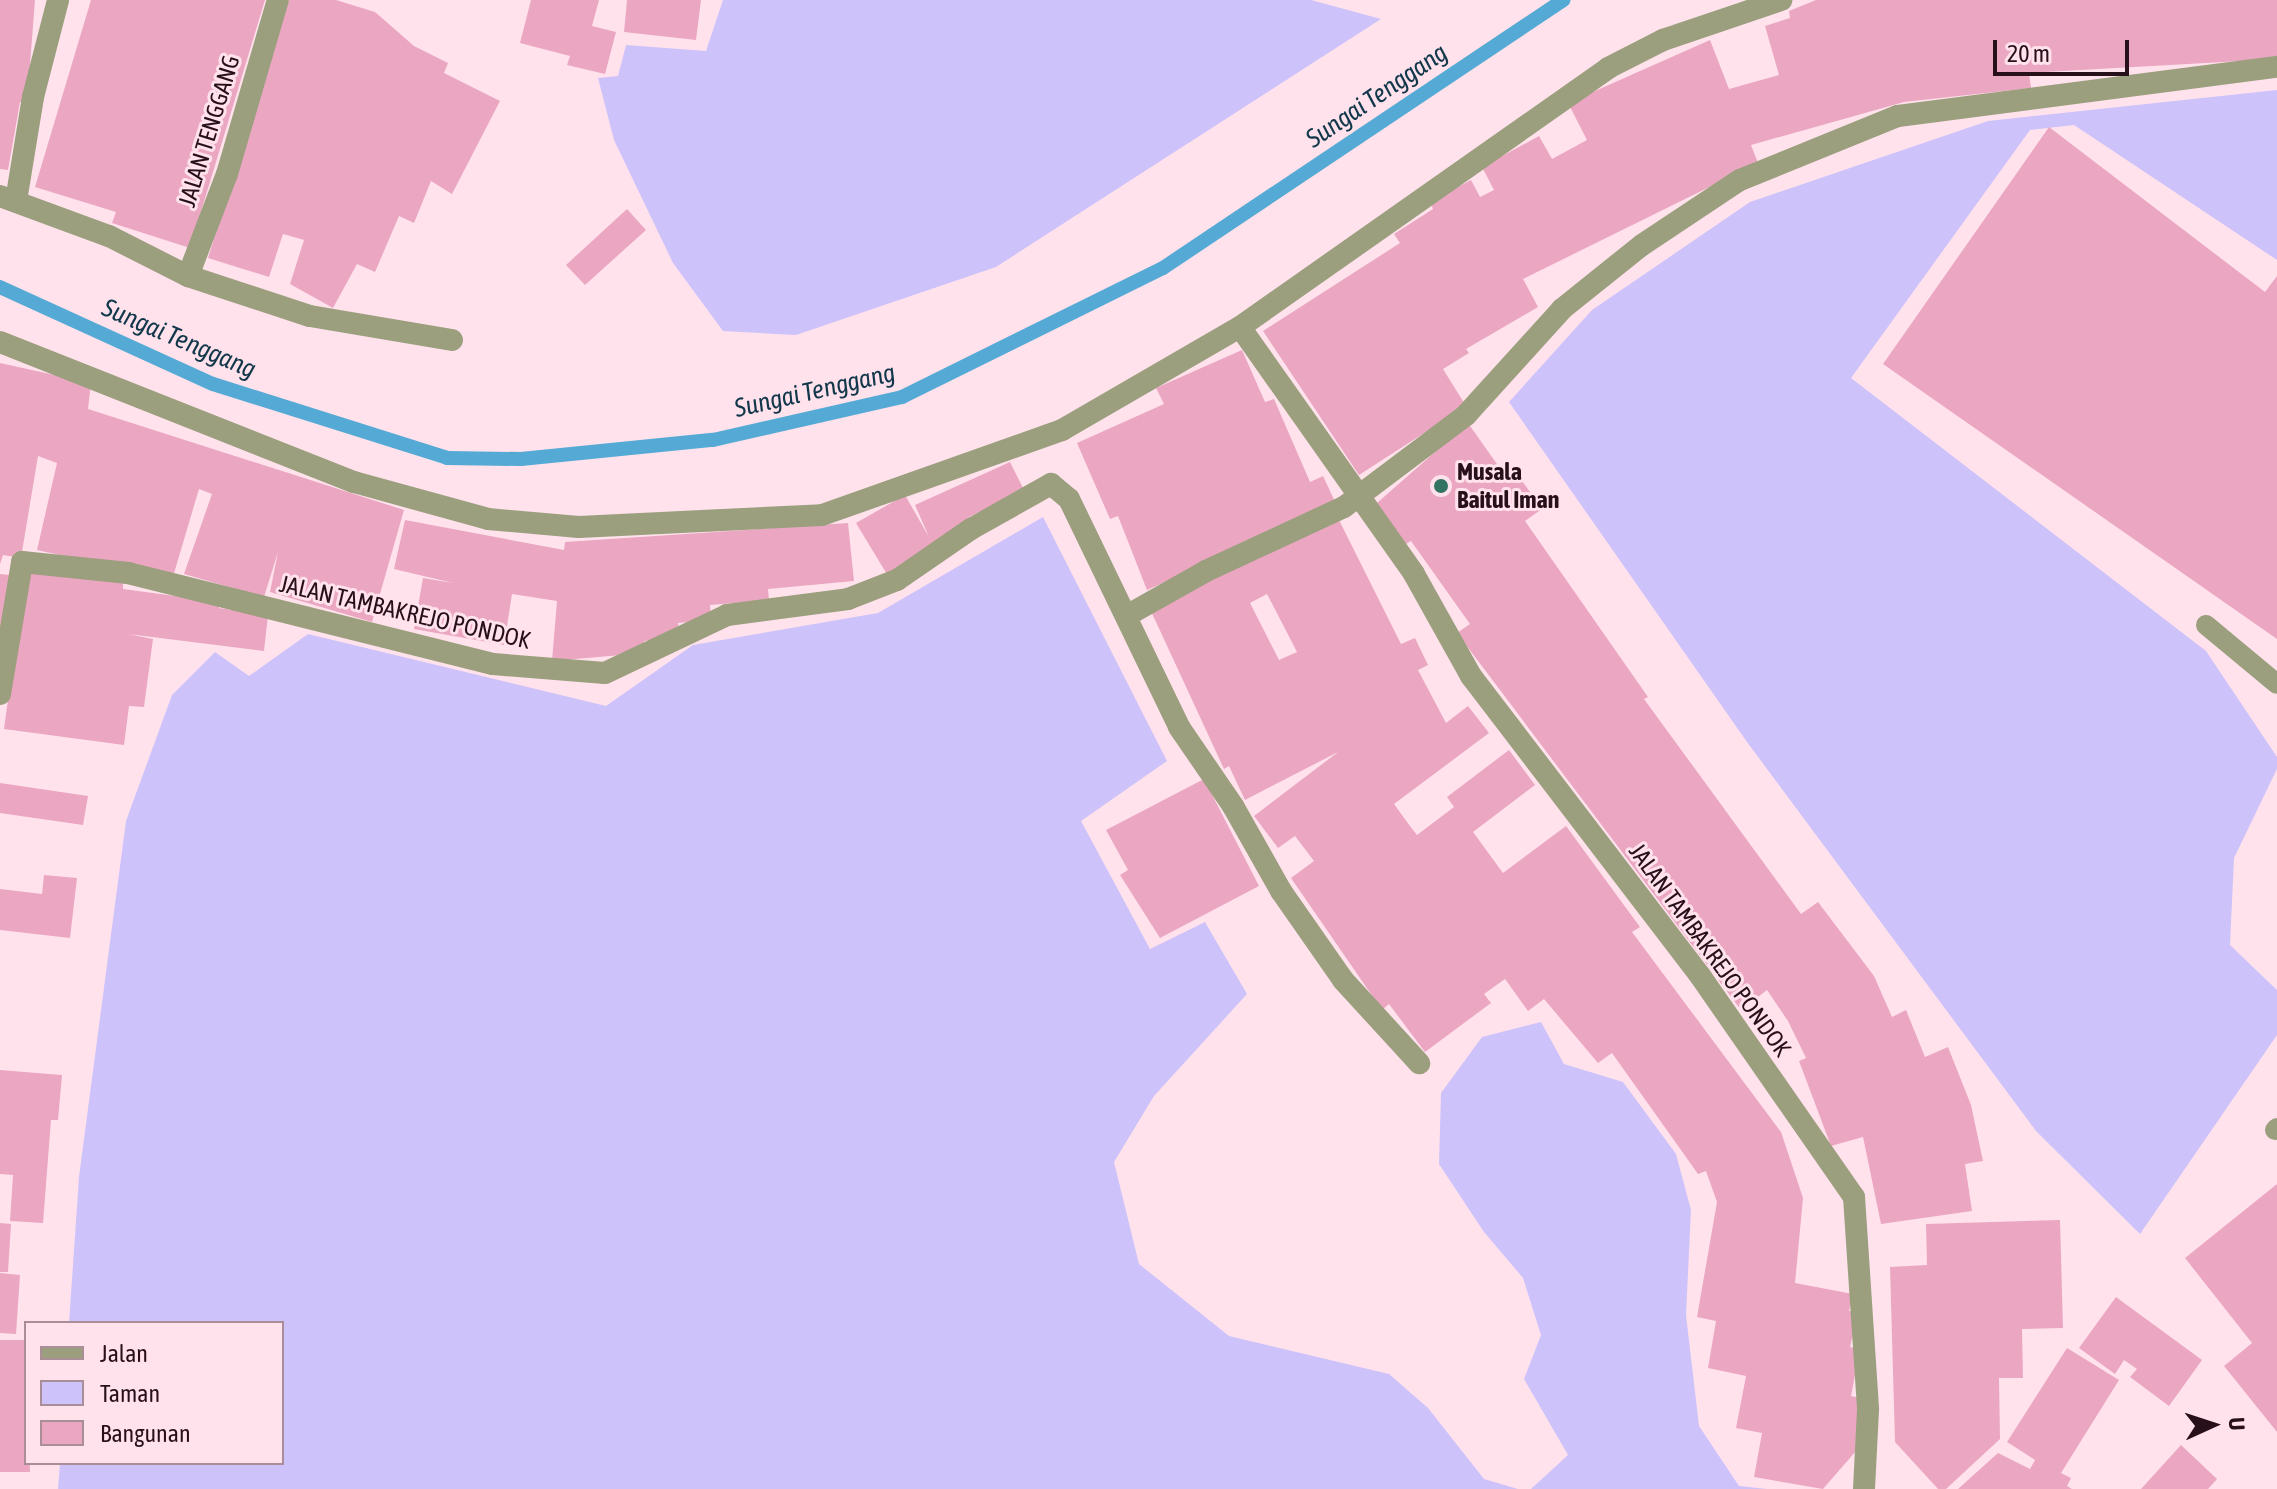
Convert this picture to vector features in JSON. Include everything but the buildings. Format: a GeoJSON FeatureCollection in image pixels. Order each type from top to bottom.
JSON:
{"type":"FeatureCollection","features":[{"type":"Feature","properties":{"kind":"street"},"geometry":{"type":"LineString","coordinates":[[58,0],[8,198],[109,236],[188,276],[310,316],[452,340]]}},
{"type":"Feature","properties":{"kind":"street","name":"JALAN TENGGANG"},"geometry":{"type":"LineString","coordinates":[[188,276],[227,174],[278,0]]}},
{"type":"Feature","properties":{"kind":"street"},"geometry":{"type":"LineString","coordinates":[[0,342],[376,490],[509,523],[579,527],[802,518],[848,510],[1044,439],[1240,327],[1608,68],[1663,40],[1781,0]]}},
{"type":"Feature","properties":{"kind":"street"},"geometry":{"type":"LineString","coordinates":[[1128,615],[1206,571],[1344,507],[1466,415],[1562,309],[1642,245],[1740,180],[1898,116],[2277,67]]}},
{"type":"Feature","properties":{"kind":"street","name":"JALAN TAMBAKREJO PONDOK"},"geometry":{"type":"LineString","coordinates":[[1240,327],[1414,574],[1471,676],[1701,977],[1854,1197],[1868,1410],[1864,1489]]}},
{"type":"Feature","properties":{"kind":"street","name":"JALAN TAMBAKREJO PONDOK"},"geometry":{"type":"LineString","coordinates":[[0,694],[22,562],[128,573],[493,664],[605,673],[727,615],[848,599],[897,580],[982,521],[1051,484],[1069,499],[1128,615],[1179,727],[1233,806],[1281,891],[1343,980],[1419,1063]]}},
{"type":"Feature","properties":{"kind":"lane"},"geometry":{"type":"LineString","coordinates":[[2206,625],[2277,684]]}},
{"type":"Feature","properties":{"kind":"green space"},"geometry":{"type":"Polygon","coordinates":[[[723,0],[1311,0],[1381,19],[996,267],[796,335],[723,331],[673,263],[614,140],[598,78],[618,76],[626,45],[706,51],[723,0]]]}},
{"type":"Feature","properties":{"kind":"green space"},"geometry":{"type":"Polygon","coordinates":[[[2277,90],[2277,260],[2074,125],[2030,130],[1851,378],[2206,651],[2277,757],[2277,769],[2234,858],[2230,945],[2277,990],[2277,1035],[2140,1234],[2036,1131],[1747,742],[1509,402],[1592,310],[1750,202],[1988,121],[2277,90]]]}},
{"type":"Feature","properties":{"kind":"green space"},"geometry":{"type":"Polygon","coordinates":[[[1043,517],[1167,761],[1081,821],[1150,949],[1205,922],[1247,994],[1154,1096],[1114,1162],[1139,1264],[1229,1336],[1389,1374],[1428,1408],[1484,1479],[1518,1489],[58,1489],[60,1465],[284,1465],[284,1321],[69,1321],[79,1177],[126,821],[172,695],[215,652],[249,676],[308,634],[606,706],[693,645],[878,613],[1043,517]]]}},
{"type":"Feature","properties":{"kind":"green space"},"geometry":{"type":"Polygon","coordinates":[[[1541,1022],[1564,1064],[1623,1082],[1676,1154],[1691,1210],[1686,1315],[1699,1426],[1739,1486],[1767,1489],[1531,1489],[1568,1455],[1524,1379],[1541,1335],[1523,1278],[1484,1232],[1439,1164],[1441,1093],[1482,1037],[1541,1022]]]}},
{"type":"Feature","properties":{"kind":"waterway","name":"Sungai Tenggang"},"geometry":{"type":"LineString","coordinates":[[0,287],[213,384],[447,458],[521,459],[713,440],[902,397],[1163,268],[1564,0]]}},
{"type":"Feature","properties":{"kind":"place","name":"Musala Baitul Iman"},"geometry":{"type":"Point","coordinates":[1441,486]}}]}
